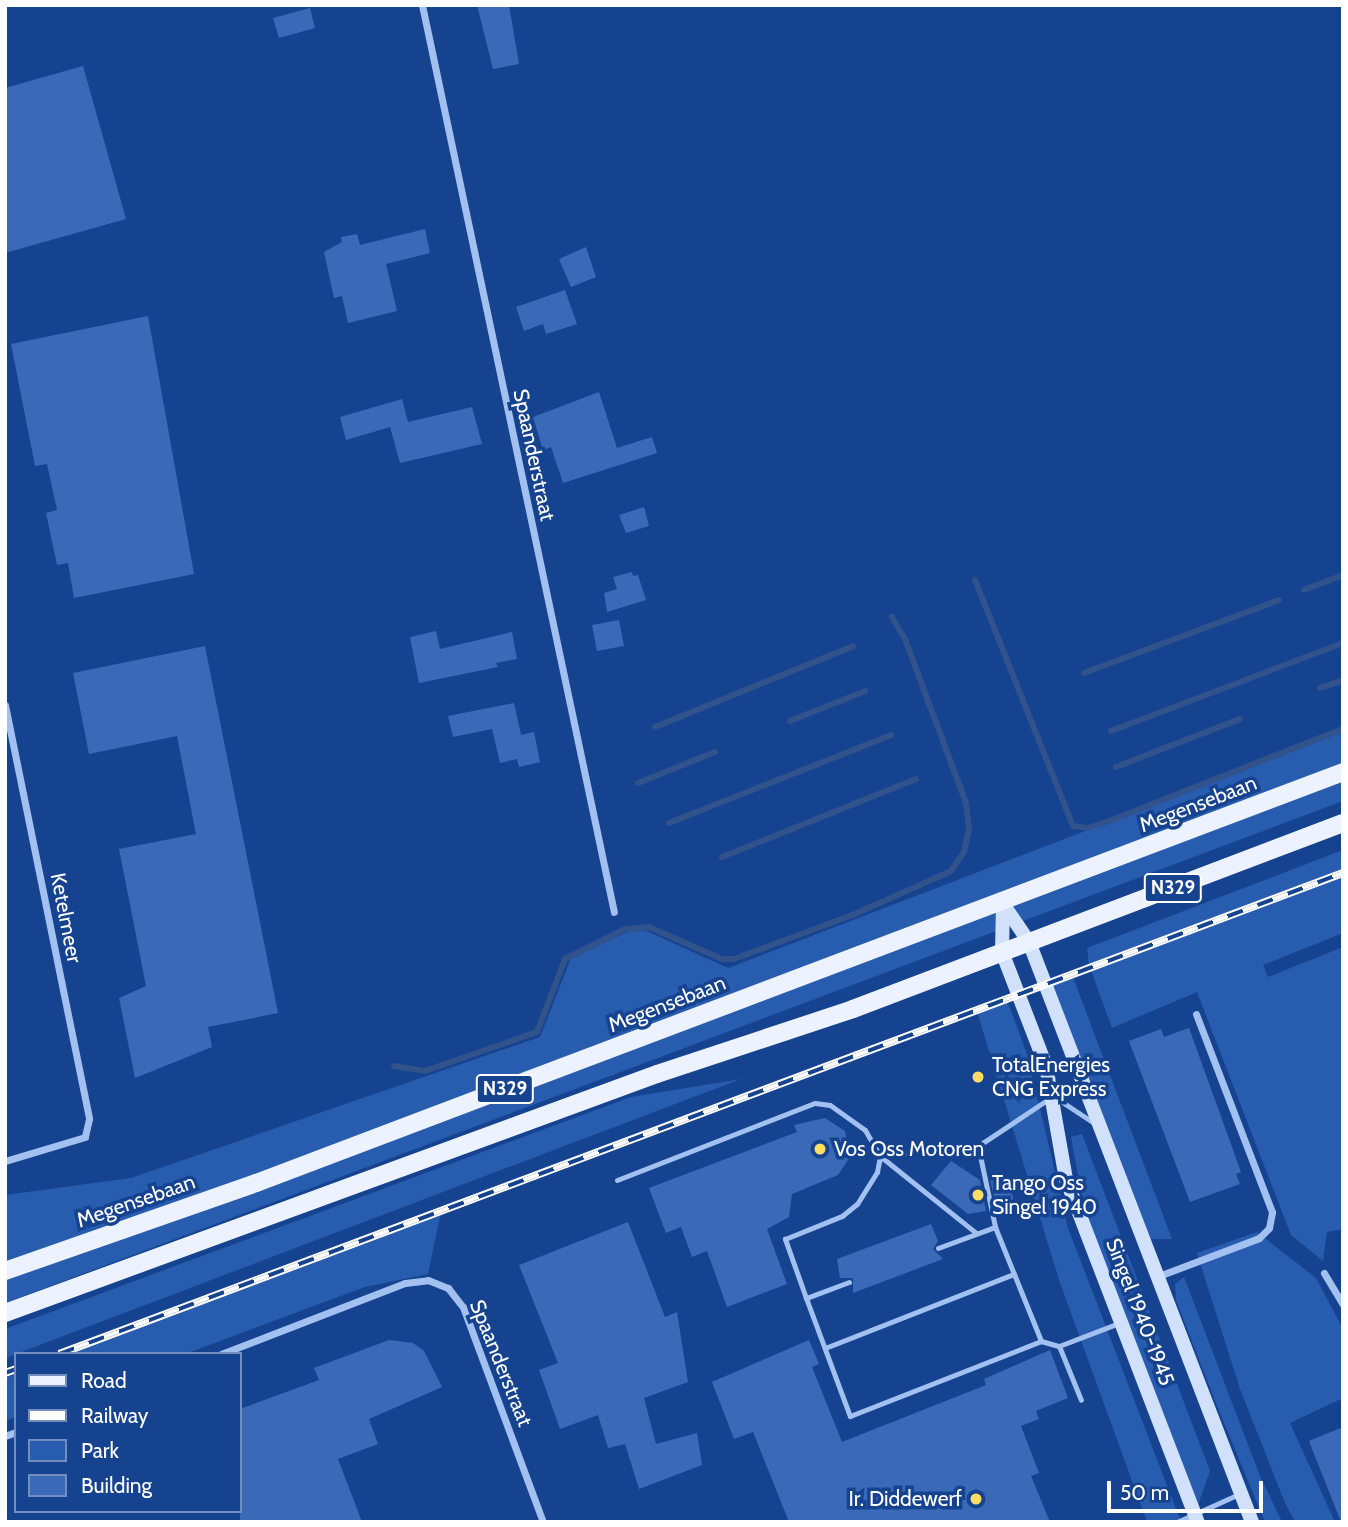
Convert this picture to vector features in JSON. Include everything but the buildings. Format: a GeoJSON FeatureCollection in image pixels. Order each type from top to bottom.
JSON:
{"type":"FeatureCollection","features":[{"type":"Feature","properties":{"kind":"main road","name":"Megensebaan"},"geometry":{"type":"LineString","coordinates":[[5,1270],[256,1184],[1003,904],[1343,772]]}},
{"type":"Feature","properties":{"kind":"main road","name":"N329"},"geometry":{"type":"LineString","coordinates":[[5,1313],[1002,952],[1343,824]]}},
{"type":"Feature","properties":{"kind":"main road","name":"Singel 1940-1945"},"geometry":{"type":"LineString","coordinates":[[1003,904],[1029,942],[1252,1522]]}},
{"type":"Feature","properties":{"kind":"main road","name":"Singel 1940-1945"},"geometry":{"type":"LineString","coordinates":[[1003,904],[1002,952],[1053,1096],[1066,1178],[1197,1518]]}},
{"type":"Feature","properties":{"kind":"street","name":"Spaanderstraat"},"geometry":{"type":"LineString","coordinates":[[422,5],[614,912]]}},
{"type":"Feature","properties":{"kind":"street","name":"Ketelmeer"},"geometry":{"type":"LineString","coordinates":[[5,705],[89,1119],[85,1137],[5,1161]]}},
{"type":"Feature","properties":{"kind":"street","name":"Singel 1940-1945"},"geometry":{"type":"LineString","coordinates":[[1156,1277],[1259,1238],[1269,1228],[1272,1212],[1196,1014]]}},
{"type":"Feature","properties":{"kind":"street"},"geometry":{"type":"LineString","coordinates":[[1324,1273],[1343,1305]]}},
{"type":"Feature","properties":{"kind":"street","name":"Spaanderstraat"},"geometry":{"type":"LineString","coordinates":[[225,1352],[405,1283],[428,1280],[448,1288],[463,1307],[543,1522]]}},
{"type":"Feature","properties":{"kind":"lane"},"geometry":{"type":"LineString","coordinates":[[880,1156],[978,1146],[1053,1096],[1098,1126]]}},
{"type":"Feature","properties":{"kind":"lane"},"geometry":{"type":"LineString","coordinates":[[617,1180],[815,1104],[843,1111],[875,1140],[880,1156],[877,1172],[857,1204],[785,1239],[850,1416],[1041,1341],[1059,1346],[1122,1322]]}},
{"type":"Feature","properties":{"kind":"lane"},"geometry":{"type":"LineString","coordinates":[[978,1146],[995,1227],[1041,1341]]}},
{"type":"Feature","properties":{"kind":"lane"},"geometry":{"type":"LineString","coordinates":[[880,1156],[976,1233]]}},
{"type":"Feature","properties":{"kind":"lane"},"geometry":{"type":"LineString","coordinates":[[939,1248],[995,1227]]}},
{"type":"Feature","properties":{"kind":"lane"},"geometry":{"type":"LineString","coordinates":[[825,1348],[1014,1274]]}},
{"type":"Feature","properties":{"kind":"lane"},"geometry":{"type":"LineString","coordinates":[[806,1298],[849,1282]]}},
{"type":"Feature","properties":{"kind":"lane"},"geometry":{"type":"LineString","coordinates":[[1059,1346],[1080,1400]]}},
{"type":"Feature","properties":{"kind":"lane"},"geometry":{"type":"LineString","coordinates":[[1177,1522],[1197,1518],[1240,1494]]}},
{"type":"Feature","properties":{"kind":"green space"},"geometry":{"type":"Polygon","coordinates":[[[1343,732],[1343,801],[5,1303],[5,1195],[131,1178],[540,1037],[571,958],[638,927],[728,968],[1343,732]]]}},
{"type":"Feature","properties":{"kind":"green space"},"geometry":{"type":"Polygon","coordinates":[[[1343,850],[1343,933],[1263,965],[1268,977],[1343,947],[1343,1229],[1327,1232],[1323,1261],[1291,1235],[1197,992],[1112,1028],[1089,965],[1087,948],[1343,850]]]}},
{"type":"Feature","properties":{"kind":"green space"},"geometry":{"type":"Polygon","coordinates":[[[1071,972],[1172,1239],[1147,1239],[1051,980],[1071,972]]]}},
{"type":"Feature","properties":{"kind":"green space"},"geometry":{"type":"Polygon","coordinates":[[[1006,997],[1028,1057],[1068,1228],[1181,1522],[1147,1522],[1059,1280],[976,1008],[1006,997]]]}},
{"type":"Feature","properties":{"kind":"green space"},"geometry":{"type":"Polygon","coordinates":[[[741,1079],[21,1352],[14,1352],[14,1355],[5,1359],[5,1329],[631,1097],[741,1079]]]}},
{"type":"Feature","properties":{"kind":"green space"},"geometry":{"type":"Polygon","coordinates":[[[1082,1134],[1210,1471],[1198,1505],[1089,1235],[1071,1137],[1082,1134]]]}},
{"type":"Feature","properties":{"kind":"green space"},"geometry":{"type":"Polygon","coordinates":[[[441,1212],[428,1274],[365,1287],[190,1352],[74,1352],[441,1212]]]}},
{"type":"Feature","properties":{"kind":"green space"},"geometry":{"type":"Polygon","coordinates":[[[1257,1232],[1316,1278],[1343,1329],[1343,1398],[1290,1423],[1335,1522],[1295,1522],[1285,1503],[1240,1389],[1197,1253],[1257,1232]]]}},
{"type":"Feature","properties":{"kind":"green space"},"geometry":{"type":"Polygon","coordinates":[[[1184,1277],[1260,1476],[1282,1522],[1265,1522],[1217,1406],[1176,1300],[1175,1284],[1184,1277]]]}},
{"type":"Feature","properties":{"kind":"green space"},"geometry":{"type":"Polygon","coordinates":[[[14,1375],[14,1418],[5,1421],[5,1378],[14,1375]]]}},
{"type":"Feature","properties":{"kind":"waterway"},"geometry":{"type":"LineString","coordinates":[[1304,590],[1343,575]]}},
{"type":"Feature","properties":{"kind":"waterway"},"geometry":{"type":"LineString","coordinates":[[975,580],[1073,826],[1088,828],[1109,821],[1343,729]]}},
{"type":"Feature","properties":{"kind":"waterway"},"geometry":{"type":"LineString","coordinates":[[1084,673],[1279,600]]}},
{"type":"Feature","properties":{"kind":"waterway"},"geometry":{"type":"LineString","coordinates":[[394,1066],[425,1071],[537,1032],[565,959],[625,929],[649,927],[722,959],[734,959],[855,914],[951,871],[964,852],[969,828],[966,803],[905,639],[892,617]]}},
{"type":"Feature","properties":{"kind":"waterway"},"geometry":{"type":"LineString","coordinates":[[1111,731],[1343,643]]}},
{"type":"Feature","properties":{"kind":"waterway"},"geometry":{"type":"LineString","coordinates":[[655,727],[853,646]]}},
{"type":"Feature","properties":{"kind":"waterway"},"geometry":{"type":"LineString","coordinates":[[1320,688],[1343,680]]}},
{"type":"Feature","properties":{"kind":"waterway"},"geometry":{"type":"LineString","coordinates":[[790,721],[865,691]]}},
{"type":"Feature","properties":{"kind":"waterway"},"geometry":{"type":"LineString","coordinates":[[1116,767],[1240,719]]}},
{"type":"Feature","properties":{"kind":"waterway"},"geometry":{"type":"LineString","coordinates":[[669,823],[891,735]]}},
{"type":"Feature","properties":{"kind":"waterway"},"geometry":{"type":"LineString","coordinates":[[638,783],[715,752]]}},
{"type":"Feature","properties":{"kind":"waterway"},"geometry":{"type":"LineString","coordinates":[[722,857],[916,779]]}},
{"type":"Feature","properties":{"kind":"railway"},"geometry":{"type":"LineString","coordinates":[[64,1352],[1343,873]]}},
{"type":"Feature","properties":{"kind":"railway"},"geometry":{"type":"LineString","coordinates":[[5,1373],[14,1370]]}},
{"type":"Feature","properties":{"kind":"place","name":"TotalEnergies CNG Express"},"geometry":{"type":"Point","coordinates":[978,1077]}},
{"type":"Feature","properties":{"kind":"place","name":"Vos Oss Motoren"},"geometry":{"type":"Point","coordinates":[820,1149]}},
{"type":"Feature","properties":{"kind":"place","name":"Tango Oss Singel 1940"},"geometry":{"type":"Point","coordinates":[978,1195]}},
{"type":"Feature","properties":{"kind":"place","name":"Ir. Diddewerf"},"geometry":{"type":"Point","coordinates":[976,1499]}}]}
